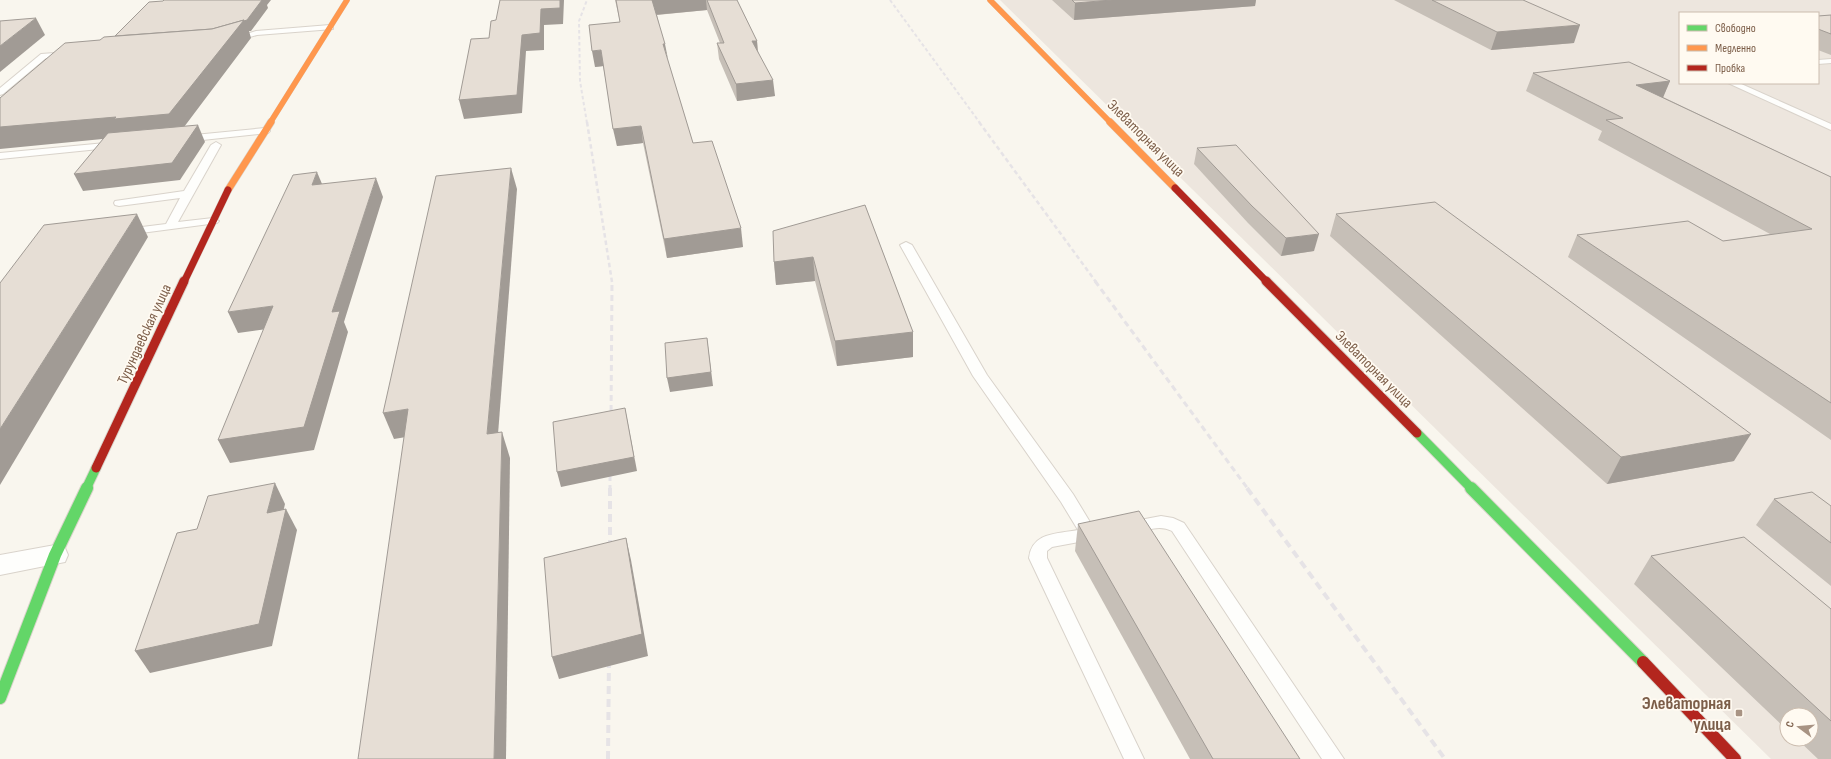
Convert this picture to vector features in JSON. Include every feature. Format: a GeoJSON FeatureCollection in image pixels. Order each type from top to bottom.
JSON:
{"type":"FeatureCollection","features":[{"type":"Feature","properties":{"kind":"street","name":"Турундаевская улица"},"geometry":{"type":"LineString","coordinates":[[0,698],[55,555],[221,202],[347,0]]}},
{"type":"Feature","properties":{"kind":"street","name":"Элеваторная улица"},"geometry":{"type":"LineString","coordinates":[[990,0],[1613,631],[1735,759]]}},
{"type":"Feature","properties":{"kind":"street"},"geometry":{"type":"LineString","coordinates":[[0,565],[55,555]]}},
{"type":"Feature","properties":{"kind":"lane"},"geometry":{"type":"LineString","coordinates":[[226,41],[256,33],[330,27]]}},
{"type":"Feature","properties":{"kind":"lane"},"geometry":{"type":"LineString","coordinates":[[0,92],[44,56],[76,54]]}},
{"type":"Feature","properties":{"kind":"lane"},"geometry":{"type":"LineString","coordinates":[[1819,62],[1831,61]]}},
{"type":"Feature","properties":{"kind":"lane"},"geometry":{"type":"LineString","coordinates":[[1734,84],[1831,127]]}},
{"type":"Feature","properties":{"kind":"lane"},"geometry":{"type":"LineString","coordinates":[[170,140],[265,131]]}},
{"type":"Feature","properties":{"kind":"lane"},"geometry":{"type":"LineString","coordinates":[[0,156],[125,144]]}},
{"type":"Feature","properties":{"kind":"lane"},"geometry":{"type":"LineString","coordinates":[[170,226],[216,144]]}},
{"type":"Feature","properties":{"kind":"lane"},"geometry":{"type":"LineString","coordinates":[[119,203],[188,194]]}},
{"type":"Feature","properties":{"kind":"lane"},"geometry":{"type":"LineString","coordinates":[[114,234],[213,221]]}},
{"type":"Feature","properties":{"kind":"lane"},"geometry":{"type":"LineString","coordinates":[[906,245],[980,376],[1067,498],[1090,534]]}},
{"type":"Feature","properties":{"kind":"lane"},"geometry":{"type":"LineString","coordinates":[[1134,759],[1038,558],[1039,549],[1047,542],[1163,521],[1172,522],[1178,527],[1334,759]]}},
{"type":"Feature","properties":{"kind":"shaded area"},"geometry":{"type":"Polygon","coordinates":[[[1000,0],[1831,0],[1831,759],[1771,759],[1000,0]]]}},
{"type":"Feature","properties":{"kind":"building"},"geometry":{"type":"Polygon","coordinates":[[[164,0],[262,0],[247,20],[212,29],[115,36],[149,2],[164,0]]]}},
{"type":"Feature","properties":{"kind":"building"},"geometry":{"type":"Polygon","coordinates":[[[500,0],[560,0],[560,8],[541,9],[540,33],[522,35],[517,95],[459,100],[471,39],[489,38],[491,21],[496,20],[500,0]]]}},
{"type":"Feature","properties":{"kind":"building"},"geometry":{"type":"Polygon","coordinates":[[[616,0],[652,0],[665,44],[663,44],[693,143],[712,141],[741,228],[664,239],[641,126],[613,129],[601,50],[592,51],[589,25],[620,22],[616,0]]]}},
{"type":"Feature","properties":{"kind":"building"},"geometry":{"type":"Polygon","coordinates":[[[707,0],[737,0],[757,41],[752,41],[773,80],[736,84],[717,43],[724,43],[707,0]]]}},
{"type":"Feature","properties":{"kind":"building"},"geometry":{"type":"Polygon","coordinates":[[[1072,0],[1112,0],[1075,3],[1072,0]]]}},
{"type":"Feature","properties":{"kind":"building"},"geometry":{"type":"Polygon","coordinates":[[[1432,0],[1523,0],[1580,25],[1497,32],[1432,0]]]}},
{"type":"Feature","properties":{"kind":"building"},"geometry":{"type":"Polygon","coordinates":[[[1831,15],[1831,34],[1819,29],[1819,16],[1831,15]]]}},
{"type":"Feature","properties":{"kind":"building"},"geometry":{"type":"Polygon","coordinates":[[[36,18],[0,46],[0,21],[36,18]]]}},
{"type":"Feature","properties":{"kind":"building"},"geometry":{"type":"Polygon","coordinates":[[[244,20],[169,114],[0,127],[0,98],[65,43],[100,40],[104,37],[212,29],[244,20]]]}},
{"type":"Feature","properties":{"kind":"building"},"geometry":{"type":"Polygon","coordinates":[[[1629,62],[1670,81],[1636,85],[1831,177],[1831,403],[1577,235],[1688,221],[1723,241],[1812,229],[1606,120],[1623,118],[1533,73],[1629,62]]]}},
{"type":"Feature","properties":{"kind":"building"},"geometry":{"type":"Polygon","coordinates":[[[198,125],[172,163],[74,174],[108,133],[198,125]]]}},
{"type":"Feature","properties":{"kind":"building"},"geometry":{"type":"Polygon","coordinates":[[[1236,145],[1319,234],[1286,238],[1252,206],[1197,148],[1236,145]]]}},
{"type":"Feature","properties":{"kind":"building"},"geometry":{"type":"Polygon","coordinates":[[[511,168],[487,434],[502,432],[494,759],[358,759],[408,409],[383,413],[436,176],[511,168]]]}},
{"type":"Feature","properties":{"kind":"building"},"geometry":{"type":"Polygon","coordinates":[[[317,172],[312,185],[376,178],[332,312],[340,311],[304,427],[218,440],[273,306],[228,312],[293,175],[317,172]]]}},
{"type":"Feature","properties":{"kind":"building"},"geometry":{"type":"Polygon","coordinates":[[[1435,202],[1751,434],[1621,457],[1336,214],[1435,202]]]}},
{"type":"Feature","properties":{"kind":"building"},"geometry":{"type":"Polygon","coordinates":[[[865,205],[913,332],[835,341],[813,257],[774,262],[773,231],[865,205]]]}},
{"type":"Feature","properties":{"kind":"building"},"geometry":{"type":"Polygon","coordinates":[[[137,214],[0,429],[0,283],[44,225],[137,214]]]}},
{"type":"Feature","properties":{"kind":"building"},"geometry":{"type":"Polygon","coordinates":[[[707,338],[711,372],[667,378],[665,343],[707,338]]]}},
{"type":"Feature","properties":{"kind":"building"},"geometry":{"type":"Polygon","coordinates":[[[625,408],[634,457],[557,472],[553,422],[625,408]]]}},
{"type":"Feature","properties":{"kind":"building"},"geometry":{"type":"Polygon","coordinates":[[[275,483],[267,513],[286,509],[259,624],[135,651],[177,533],[197,529],[208,496],[275,483]]]}},
{"type":"Feature","properties":{"kind":"building"},"geometry":{"type":"Polygon","coordinates":[[[1812,492],[1831,506],[1831,543],[1774,499],[1812,492]]]}},
{"type":"Feature","properties":{"kind":"building"},"geometry":{"type":"Polygon","coordinates":[[[1139,511],[1300,759],[1213,759],[1078,524],[1139,511]]]}},
{"type":"Feature","properties":{"kind":"building"},"geometry":{"type":"Polygon","coordinates":[[[1744,537],[1831,609],[1831,721],[1819,710],[1819,707],[1816,707],[1651,556],[1744,537]]]}},
{"type":"Feature","properties":{"kind":"building"},"geometry":{"type":"Polygon","coordinates":[[[626,538],[642,634],[552,657],[544,558],[626,538]]]}},
{"type":"Feature","properties":{"kind":"railway"},"geometry":{"type":"LineString","coordinates":[[587,0],[579,21],[580,81],[587,123]]}},
{"type":"Feature","properties":{"kind":"railway"},"geometry":{"type":"LineString","coordinates":[[890,0],[980,123]]}},
{"type":"Feature","properties":{"kind":"railway"},"geometry":{"type":"LineString","coordinates":[[587,122],[612,282]]}},
{"type":"Feature","properties":{"kind":"railway"},"geometry":{"type":"LineString","coordinates":[[979,122],[1096,282]]}},
{"type":"Feature","properties":{"kind":"railway"},"geometry":{"type":"LineString","coordinates":[[1095,281],[1248,489]]}},
{"type":"Feature","properties":{"kind":"railway"},"geometry":{"type":"LineString","coordinates":[[611,421],[612,282]]}},
{"type":"Feature","properties":{"kind":"railway"},"geometry":{"type":"LineString","coordinates":[[610,465],[610,553]]}},
{"type":"Feature","properties":{"kind":"railway"},"geometry":{"type":"LineString","coordinates":[[1247,488],[1445,759]]}},
{"type":"Feature","properties":{"kind":"railway"},"geometry":{"type":"LineString","coordinates":[[608,759],[609,655]]}},
{"type":"Feature","properties":{"kind":"traffic: fast"},"geometry":{"type":"LineString","coordinates":[[1417,433],[1643,662]]}},
{"type":"Feature","properties":{"kind":"traffic: fast"},"geometry":{"type":"LineString","coordinates":[[0,698],[55,555],[96,468]]}},
{"type":"Feature","properties":{"kind":"traffic: slow"},"geometry":{"type":"LineString","coordinates":[[228,190],[347,0]]}},
{"type":"Feature","properties":{"kind":"traffic: slow"},"geometry":{"type":"LineString","coordinates":[[990,0],[1175,188]]}},
{"type":"Feature","properties":{"kind":"traffic: jam"},"geometry":{"type":"LineString","coordinates":[[1175,188],[1417,433]]}},
{"type":"Feature","properties":{"kind":"traffic: jam"},"geometry":{"type":"LineString","coordinates":[[96,468],[228,190]]}},
{"type":"Feature","properties":{"kind":"traffic: jam"},"geometry":{"type":"LineString","coordinates":[[1643,662],[1735,759]]}},
{"type":"Feature","properties":{"kind":"place","name":"Элеваторная улица"},"geometry":{"type":"Point","coordinates":[1739,713]}}]}
